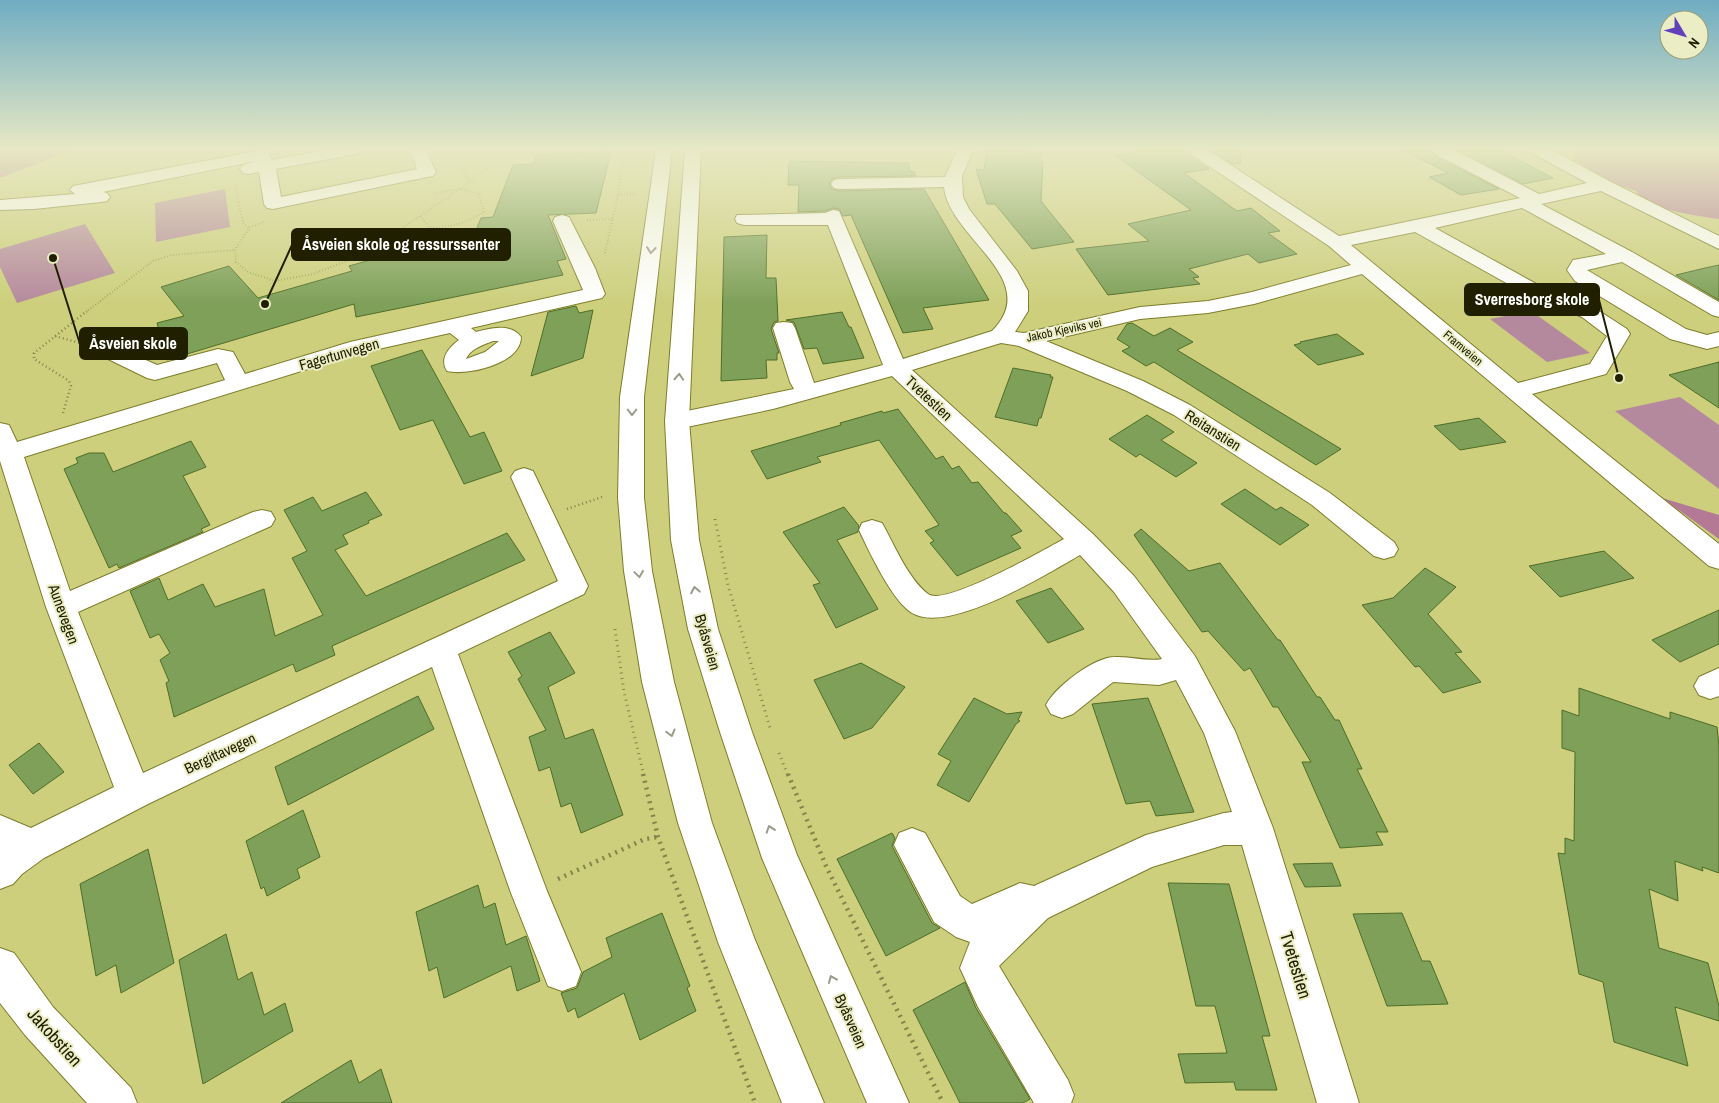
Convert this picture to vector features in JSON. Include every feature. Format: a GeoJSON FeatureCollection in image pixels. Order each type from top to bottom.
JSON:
{"type":"FeatureCollection","features":[{"type":"Feature","properties":{"kind":"street"},"geometry":{"type":"LineString","coordinates":[[0,205],[60,201]]}},
{"type":"Feature","properties":{"kind":"street"},"geometry":{"type":"LineString","coordinates":[[273,201],[273,204],[285,201]]}},
{"type":"Feature","properties":{"kind":"street"},"geometry":{"type":"LineString","coordinates":[[657,201],[632,397],[631,498],[638,571],[658,682],[695,823],[737,942],[803,1103]]}},
{"type":"Feature","properties":{"kind":"street","name":"Byåsveien"},"geometry":{"type":"LineString","coordinates":[[689,201],[676,422],[685,540],[703,629],[780,858],[888,1103]]}},
{"type":"Feature","properties":{"kind":"street"},"geometry":{"type":"LineString","coordinates":[[957,201],[963,213],[1013,281],[1020,298],[1018,312],[1011,324],[1000,336]]}},
{"type":"Feature","properties":{"kind":"street","name":"Framveien"},"geometry":{"type":"LineString","coordinates":[[1275,201],[1336,242],[1719,559]]}},
{"type":"Feature","properties":{"kind":"street"},"geometry":{"type":"LineString","coordinates":[[1636,201],[1719,243]]}},
{"type":"Feature","properties":{"kind":"street"},"geometry":{"type":"LineString","coordinates":[[1336,242],[1531,202],[1719,311]]}},
{"type":"Feature","properties":{"kind":"street","name":"Tvetestien"},"geometry":{"type":"LineString","coordinates":[[744,219],[834,217],[896,368],[1083,541],[1124,584],[1184,665],[1219,731],[1255,828],[1338,1103]]}},
{"type":"Feature","properties":{"kind":"street","name":"Fagertunvegen"},"geometry":{"type":"LineString","coordinates":[[5,442],[54,440],[350,350],[595,294],[585,268],[562,221]]}},
{"type":"Feature","properties":{"kind":"street"},"geometry":{"type":"LineString","coordinates":[[1680,223],[1719,224]]}},
{"type":"Feature","properties":{"kind":"street"},"geometry":{"type":"LineString","coordinates":[[1418,226],[1533,290],[1589,314],[1619,334],[1598,369],[1514,391]]}},
{"type":"Feature","properties":{"kind":"street"},"geometry":{"type":"LineString","coordinates":[[1625,256],[1580,264],[1577,270],[1582,277],[1678,334],[1707,342],[1719,339]]}},
{"type":"Feature","properties":{"kind":"street","name":"Jakob Kjeviks vei"},"geometry":{"type":"LineString","coordinates":[[676,422],[773,402],[896,368],[1000,336],[1024,340],[1140,313],[1208,307],[1254,298],[1366,267]]}},
{"type":"Feature","properties":{"kind":"street"},"geometry":{"type":"LineString","coordinates":[[454,325],[472,341]]}},
{"type":"Feature","properties":{"kind":"street"},"geometry":{"type":"LineString","coordinates":[[784,328],[801,382],[808,392]]}},
{"type":"Feature","properties":{"kind":"street","name":"Reitanstien"},"geometry":{"type":"LineString","coordinates":[[1024,340],[1135,386],[1182,410],[1321,499],[1384,549]]}},
{"type":"Feature","properties":{"kind":"street"},"geometry":{"type":"LineString","coordinates":[[350,350],[364,353],[383,352],[404,356]]}},
{"type":"Feature","properties":{"kind":"street"},"geometry":{"type":"LineString","coordinates":[[112,352],[155,373],[218,356],[225,357],[239,384]]}},
{"type":"Feature","properties":{"kind":"street","name":"Aunevegen"},"geometry":{"type":"LineString","coordinates":[[5,442],[61,607],[134,794]]}},
{"type":"Feature","properties":{"kind":"street","name":"Bergittavegen"},"geometry":{"type":"LineString","coordinates":[[31,846],[134,794],[574,586],[524,478]]}},
{"type":"Feature","properties":{"kind":"street"},"geometry":{"type":"LineString","coordinates":[[61,607],[262,519]]}},
{"type":"Feature","properties":{"kind":"street"},"geometry":{"type":"LineString","coordinates":[[872,530],[885,555],[914,600],[928,608],[951,606],[1011,580],[1083,541]]}},
{"type":"Feature","properties":{"kind":"street"},"geometry":{"type":"LineString","coordinates":[[441,649],[528,893],[562,972]]}},
{"type":"Feature","properties":{"kind":"street"},"geometry":{"type":"LineString","coordinates":[[1062,705],[1101,673],[1113,669],[1159,672],[1184,665]]}},
{"type":"Feature","properties":{"kind":"street"},"geometry":{"type":"LineString","coordinates":[[1054,1095],[992,993],[979,968],[985,953],[1035,905],[1146,852],[1224,829],[1255,828]]}},
{"type":"Feature","properties":{"kind":"street"},"geometry":{"type":"LineString","coordinates":[[0,832],[31,846],[9,862],[0,872]]}},
{"type":"Feature","properties":{"kind":"street"},"geometry":{"type":"LineString","coordinates":[[912,845],[946,908],[968,924],[1020,901],[1035,905]]}},
{"type":"Feature","properties":{"kind":"street","name":"Jakobstien"},"geometry":{"type":"LineString","coordinates":[[0,967],[11,987],[39,1020],[116,1103]]}},
{"type":"Feature","properties":{"kind":"path"},"geometry":{"type":"LineString","coordinates":[[238,201],[243,223],[249,228]]}},
{"type":"Feature","properties":{"kind":"path"},"geometry":{"type":"LineString","coordinates":[[266,222],[249,228],[235,250],[236,262],[248,272],[275,281],[313,274],[362,254],[442,201]]}},
{"type":"Feature","properties":{"kind":"path"},"geometry":{"type":"LineString","coordinates":[[421,216],[428,227],[447,229],[469,222],[484,212],[481,201]]}},
{"type":"Feature","properties":{"kind":"path"},"geometry":{"type":"LineString","coordinates":[[585,268],[603,263],[617,201]]}},
{"type":"Feature","properties":{"kind":"path"},"geometry":{"type":"LineString","coordinates":[[588,220],[613,219]]}},
{"type":"Feature","properties":{"kind":"path"},"geometry":{"type":"LineString","coordinates":[[54,440],[71,386],[69,381],[34,358],[37,348],[153,261],[172,255],[235,250]]}},
{"type":"Feature","properties":{"kind":"path"},"geometry":{"type":"LineString","coordinates":[[54,335],[112,352]]}},
{"type":"Feature","properties":{"kind":"path"},"geometry":{"type":"LineString","coordinates":[[542,517],[602,497]]}},
{"type":"Feature","properties":{"kind":"path"},"geometry":{"type":"LineString","coordinates":[[713,510],[728,585],[773,738]]}},
{"type":"Feature","properties":{"kind":"path"},"geometry":{"type":"LineString","coordinates":[[776,747],[826,866],[943,1103]]}},
{"type":"Feature","properties":{"kind":"path"},"geometry":{"type":"LineString","coordinates":[[528,893],[645,839],[658,837]]}},
{"type":"Feature","properties":{"kind":"shaded area"},"geometry":{"type":"Polygon","coordinates":[[[227,201],[230,227],[156,242],[155,203],[227,201]]]}},
{"type":"Feature","properties":{"kind":"shaded area"},"geometry":{"type":"Polygon","coordinates":[[[1647,201],[1719,201],[1719,219],[1674,211],[1647,201]]]}},
{"type":"Feature","properties":{"kind":"shaded area"},"geometry":{"type":"Polygon","coordinates":[[[85,224],[115,273],[17,303],[0,267],[0,249],[85,224]]]}},
{"type":"Feature","properties":{"kind":"shaded area"},"geometry":{"type":"Polygon","coordinates":[[[1531,311],[1590,353],[1547,362],[1490,319],[1531,311]]]}},
{"type":"Feature","properties":{"kind":"shaded area"},"geometry":{"type":"Polygon","coordinates":[[[1680,397],[1719,425],[1719,489],[1615,411],[1680,397]]]}},
{"type":"Feature","properties":{"kind":"shaded area"},"geometry":{"type":"Polygon","coordinates":[[[1662,498],[1719,515],[1719,539],[1662,498]]]}},
{"type":"Feature","properties":{"kind":"building"},"geometry":{"type":"Polygon","coordinates":[[[499,201],[599,201],[596,213],[548,215],[566,259],[557,261],[563,275],[356,317],[354,304],[167,360],[157,323],[184,316],[161,287],[229,266],[258,298],[352,271],[349,266],[476,230],[481,218],[493,217],[499,201]]]}},
{"type":"Feature","properties":{"kind":"building"},"geometry":{"type":"Polygon","coordinates":[[[798,201],[931,201],[989,300],[923,308],[933,329],[903,333],[851,215],[843,216],[839,209],[833,208],[825,211],[798,212],[798,201]]]}},
{"type":"Feature","properties":{"kind":"building"},"geometry":{"type":"Polygon","coordinates":[[[986,201],[1041,201],[1074,242],[1032,249],[995,204],[987,204],[986,201]]]}},
{"type":"Feature","properties":{"kind":"building"},"geometry":{"type":"Polygon","coordinates":[[[1179,201],[1224,201],[1237,211],[1251,208],[1280,231],[1268,233],[1297,254],[1259,263],[1248,254],[1189,269],[1199,277],[1193,278],[1200,284],[1108,295],[1076,249],[1149,241],[1128,224],[1191,210],[1179,201]]]}},
{"type":"Feature","properties":{"kind":"building"},"geometry":{"type":"Polygon","coordinates":[[[767,235],[766,278],[776,278],[778,321],[774,322],[771,329],[779,353],[777,353],[777,360],[766,360],[767,378],[721,381],[724,237],[767,235]]]}},
{"type":"Feature","properties":{"kind":"building"},"geometry":{"type":"Polygon","coordinates":[[[1719,265],[1719,300],[1676,275],[1705,268],[1719,265]]]}},
{"type":"Feature","properties":{"kind":"building"},"geometry":{"type":"Polygon","coordinates":[[[576,306],[579,313],[593,310],[583,358],[531,376],[548,312],[576,306]]]}},
{"type":"Feature","properties":{"kind":"building"},"geometry":{"type":"Polygon","coordinates":[[[842,312],[849,327],[851,327],[864,358],[823,364],[817,348],[804,349],[794,322],[786,320],[842,312]]]}},
{"type":"Feature","properties":{"kind":"building"},"geometry":{"type":"Polygon","coordinates":[[[1132,323],[1154,336],[1170,328],[1193,342],[1177,350],[1341,449],[1316,465],[1154,362],[1146,366],[1122,351],[1130,347],[1117,339],[1127,324],[1132,323]]]}},
{"type":"Feature","properties":{"kind":"building"},"geometry":{"type":"Polygon","coordinates":[[[1337,334],[1364,354],[1318,365],[1294,345],[1300,342],[1337,334]]]}},
{"type":"Feature","properties":{"kind":"building"},"geometry":{"type":"Polygon","coordinates":[[[422,350],[470,437],[484,432],[502,471],[464,484],[433,420],[400,430],[371,366],[422,350]]]}},
{"type":"Feature","properties":{"kind":"building"},"geometry":{"type":"Polygon","coordinates":[[[1719,362],[1719,408],[1669,375],[1719,362]]]}},
{"type":"Feature","properties":{"kind":"building"},"geometry":{"type":"Polygon","coordinates":[[[1013,368],[1051,375],[1050,377],[1053,377],[1037,426],[995,417],[1013,368]]]}},
{"type":"Feature","properties":{"kind":"building"},"geometry":{"type":"Polygon","coordinates":[[[898,409],[936,459],[943,456],[952,469],[959,466],[972,483],[978,482],[1022,531],[1011,536],[1021,548],[957,576],[930,543],[934,541],[925,531],[939,525],[879,440],[817,457],[821,462],[767,479],[751,451],[882,411],[883,413],[898,409]]]}},
{"type":"Feature","properties":{"kind":"building"},"geometry":{"type":"Polygon","coordinates":[[[1147,415],[1174,432],[1161,440],[1197,463],[1176,477],[1140,454],[1136,457],[1109,439],[1147,415]]]}},
{"type":"Feature","properties":{"kind":"building"},"geometry":{"type":"Polygon","coordinates":[[[1479,418],[1506,442],[1460,450],[1434,426],[1479,418]]]}},
{"type":"Feature","properties":{"kind":"building"},"geometry":{"type":"Polygon","coordinates":[[[191,441],[206,467],[183,476],[210,525],[201,529],[203,532],[119,568],[117,564],[109,568],[64,469],[78,463],[76,458],[89,453],[104,453],[113,472],[191,441]]]}},
{"type":"Feature","properties":{"kind":"building"},"geometry":{"type":"Polygon","coordinates":[[[1245,489],[1276,510],[1281,507],[1309,525],[1280,545],[1221,504],[1245,489]]]}},
{"type":"Feature","properties":{"kind":"building"},"geometry":{"type":"Polygon","coordinates":[[[366,492],[382,515],[343,535],[348,544],[335,550],[366,596],[507,533],[525,560],[332,646],[335,655],[296,672],[293,664],[174,717],[166,683],[169,681],[160,660],[170,653],[159,634],[150,638],[130,591],[159,578],[168,600],[203,584],[215,607],[264,589],[275,636],[323,615],[292,558],[307,551],[284,510],[313,497],[322,511],[366,492]]]}},
{"type":"Feature","properties":{"kind":"building"},"geometry":{"type":"Polygon","coordinates":[[[844,507],[859,526],[858,532],[837,540],[878,609],[836,628],[813,585],[820,583],[783,532],[844,507]]]}},
{"type":"Feature","properties":{"kind":"building"},"geometry":{"type":"Polygon","coordinates":[[[1141,529],[1189,571],[1220,563],[1278,640],[1280,640],[1317,697],[1320,697],[1335,720],[1339,720],[1362,769],[1357,769],[1388,832],[1376,832],[1383,845],[1340,848],[1302,762],[1311,762],[1278,707],[1273,707],[1250,668],[1244,671],[1208,631],[1202,632],[1134,535],[1141,529]]]}},
{"type":"Feature","properties":{"kind":"building"},"geometry":{"type":"Polygon","coordinates":[[[1604,551],[1634,578],[1560,597],[1529,566],[1604,551]]]}},
{"type":"Feature","properties":{"kind":"building"},"geometry":{"type":"Polygon","coordinates":[[[1425,568],[1456,587],[1428,614],[1462,652],[1455,653],[1481,682],[1443,693],[1419,666],[1415,667],[1362,605],[1393,598],[1425,568]]]}},
{"type":"Feature","properties":{"kind":"building"},"geometry":{"type":"Polygon","coordinates":[[[1051,588],[1084,629],[1048,643],[1016,601],[1051,588]]]}},
{"type":"Feature","properties":{"kind":"building"},"geometry":{"type":"Polygon","coordinates":[[[1719,610],[1719,644],[1680,662],[1652,640],[1719,610]]]}},
{"type":"Feature","properties":{"kind":"building"},"geometry":{"type":"Polygon","coordinates":[[[550,632],[575,673],[548,687],[565,739],[593,729],[623,815],[581,833],[571,803],[561,807],[550,767],[539,771],[529,737],[546,730],[518,679],[522,676],[508,652],[550,632]]]}},
{"type":"Feature","properties":{"kind":"building"},"geometry":{"type":"Polygon","coordinates":[[[861,663],[905,687],[872,728],[844,739],[814,680],[861,663]]]}},
{"type":"Feature","properties":{"kind":"building"},"geometry":{"type":"Polygon","coordinates":[[[1579,688],[1670,719],[1670,712],[1717,727],[1719,746],[1719,873],[1702,867],[1703,871],[1675,861],[1678,901],[1649,889],[1659,948],[1708,963],[1719,1006],[1719,1021],[1675,1007],[1688,1066],[1614,1042],[1603,982],[1579,974],[1558,853],[1565,854],[1565,838],[1574,841],[1575,752],[1562,748],[1562,710],[1579,716],[1579,688]]]}},
{"type":"Feature","properties":{"kind":"building"},"geometry":{"type":"Polygon","coordinates":[[[418,696],[434,729],[288,805],[275,767],[418,696]]]}},
{"type":"Feature","properties":{"kind":"building"},"geometry":{"type":"Polygon","coordinates":[[[974,698],[1007,714],[1022,712],[1018,720],[1020,721],[1016,724],[969,802],[937,785],[951,761],[938,754],[974,698]]]}},
{"type":"Feature","properties":{"kind":"building"},"geometry":{"type":"Polygon","coordinates":[[[1148,698],[1194,812],[1156,816],[1150,801],[1126,804],[1092,704],[1148,698]]]}},
{"type":"Feature","properties":{"kind":"building"},"geometry":{"type":"Polygon","coordinates":[[[39,743],[64,772],[33,794],[9,765],[39,743]]]}},
{"type":"Feature","properties":{"kind":"building"},"geometry":{"type":"Polygon","coordinates":[[[303,810],[320,857],[297,869],[300,878],[267,896],[264,887],[261,889],[246,841],[303,810]]]}},
{"type":"Feature","properties":{"kind":"building"},"geometry":{"type":"Polygon","coordinates":[[[892,833],[895,838],[892,846],[932,923],[940,928],[886,956],[837,859],[892,833]]]}},
{"type":"Feature","properties":{"kind":"building"},"geometry":{"type":"Polygon","coordinates":[[[148,849],[174,963],[121,993],[116,965],[96,976],[80,884],[148,849]]]}},
{"type":"Feature","properties":{"kind":"building"},"geometry":{"type":"Polygon","coordinates":[[[1332,863],[1341,886],[1305,887],[1293,864],[1332,863]]]}},
{"type":"Feature","properties":{"kind":"building"},"geometry":{"type":"Polygon","coordinates":[[[1168,883],[1229,884],[1270,1036],[1262,1036],[1277,1090],[1236,1090],[1234,1082],[1185,1083],[1178,1054],[1227,1053],[1215,1006],[1196,1006],[1168,883]]]}},
{"type":"Feature","properties":{"kind":"building"},"geometry":{"type":"Polygon","coordinates":[[[478,885],[484,908],[495,903],[506,945],[526,936],[540,981],[517,991],[511,966],[444,998],[437,967],[429,971],[416,912],[478,885]]]}},
{"type":"Feature","properties":{"kind":"building"},"geometry":{"type":"Polygon","coordinates":[[[662,913],[690,986],[687,988],[696,1011],[640,1040],[624,993],[578,1018],[575,1008],[568,1012],[561,993],[577,988],[583,972],[612,957],[606,938],[662,913]]]}},
{"type":"Feature","properties":{"kind":"building"},"geometry":{"type":"Polygon","coordinates":[[[1402,913],[1422,961],[1430,961],[1448,1004],[1387,1006],[1353,914],[1402,913]]]}},
{"type":"Feature","properties":{"kind":"building"},"geometry":{"type":"Polygon","coordinates":[[[226,934],[238,980],[252,972],[264,1015],[285,1003],[293,1031],[203,1084],[179,960],[226,934]]]}},
{"type":"Feature","properties":{"kind":"building"},"geometry":{"type":"Polygon","coordinates":[[[965,982],[976,1008],[1030,1099],[1023,1103],[960,1103],[913,1010],[965,982]]]}},
{"type":"Feature","properties":{"kind":"building"},"geometry":{"type":"Polygon","coordinates":[[[351,1060],[359,1083],[381,1069],[392,1103],[281,1103],[351,1060]]]}},
{"type":"Feature","properties":{"kind":"place","name":"Åsveien skole"},"geometry":{"type":"Point","coordinates":[53,258]}},
{"type":"Feature","properties":{"kind":"place","name":"Åsveien skole og ressurssenter"},"geometry":{"type":"Point","coordinates":[265,304]}},
{"type":"Feature","properties":{"kind":"place","name":"Sverresborg skole"},"geometry":{"type":"Point","coordinates":[1619,378]}}]}
